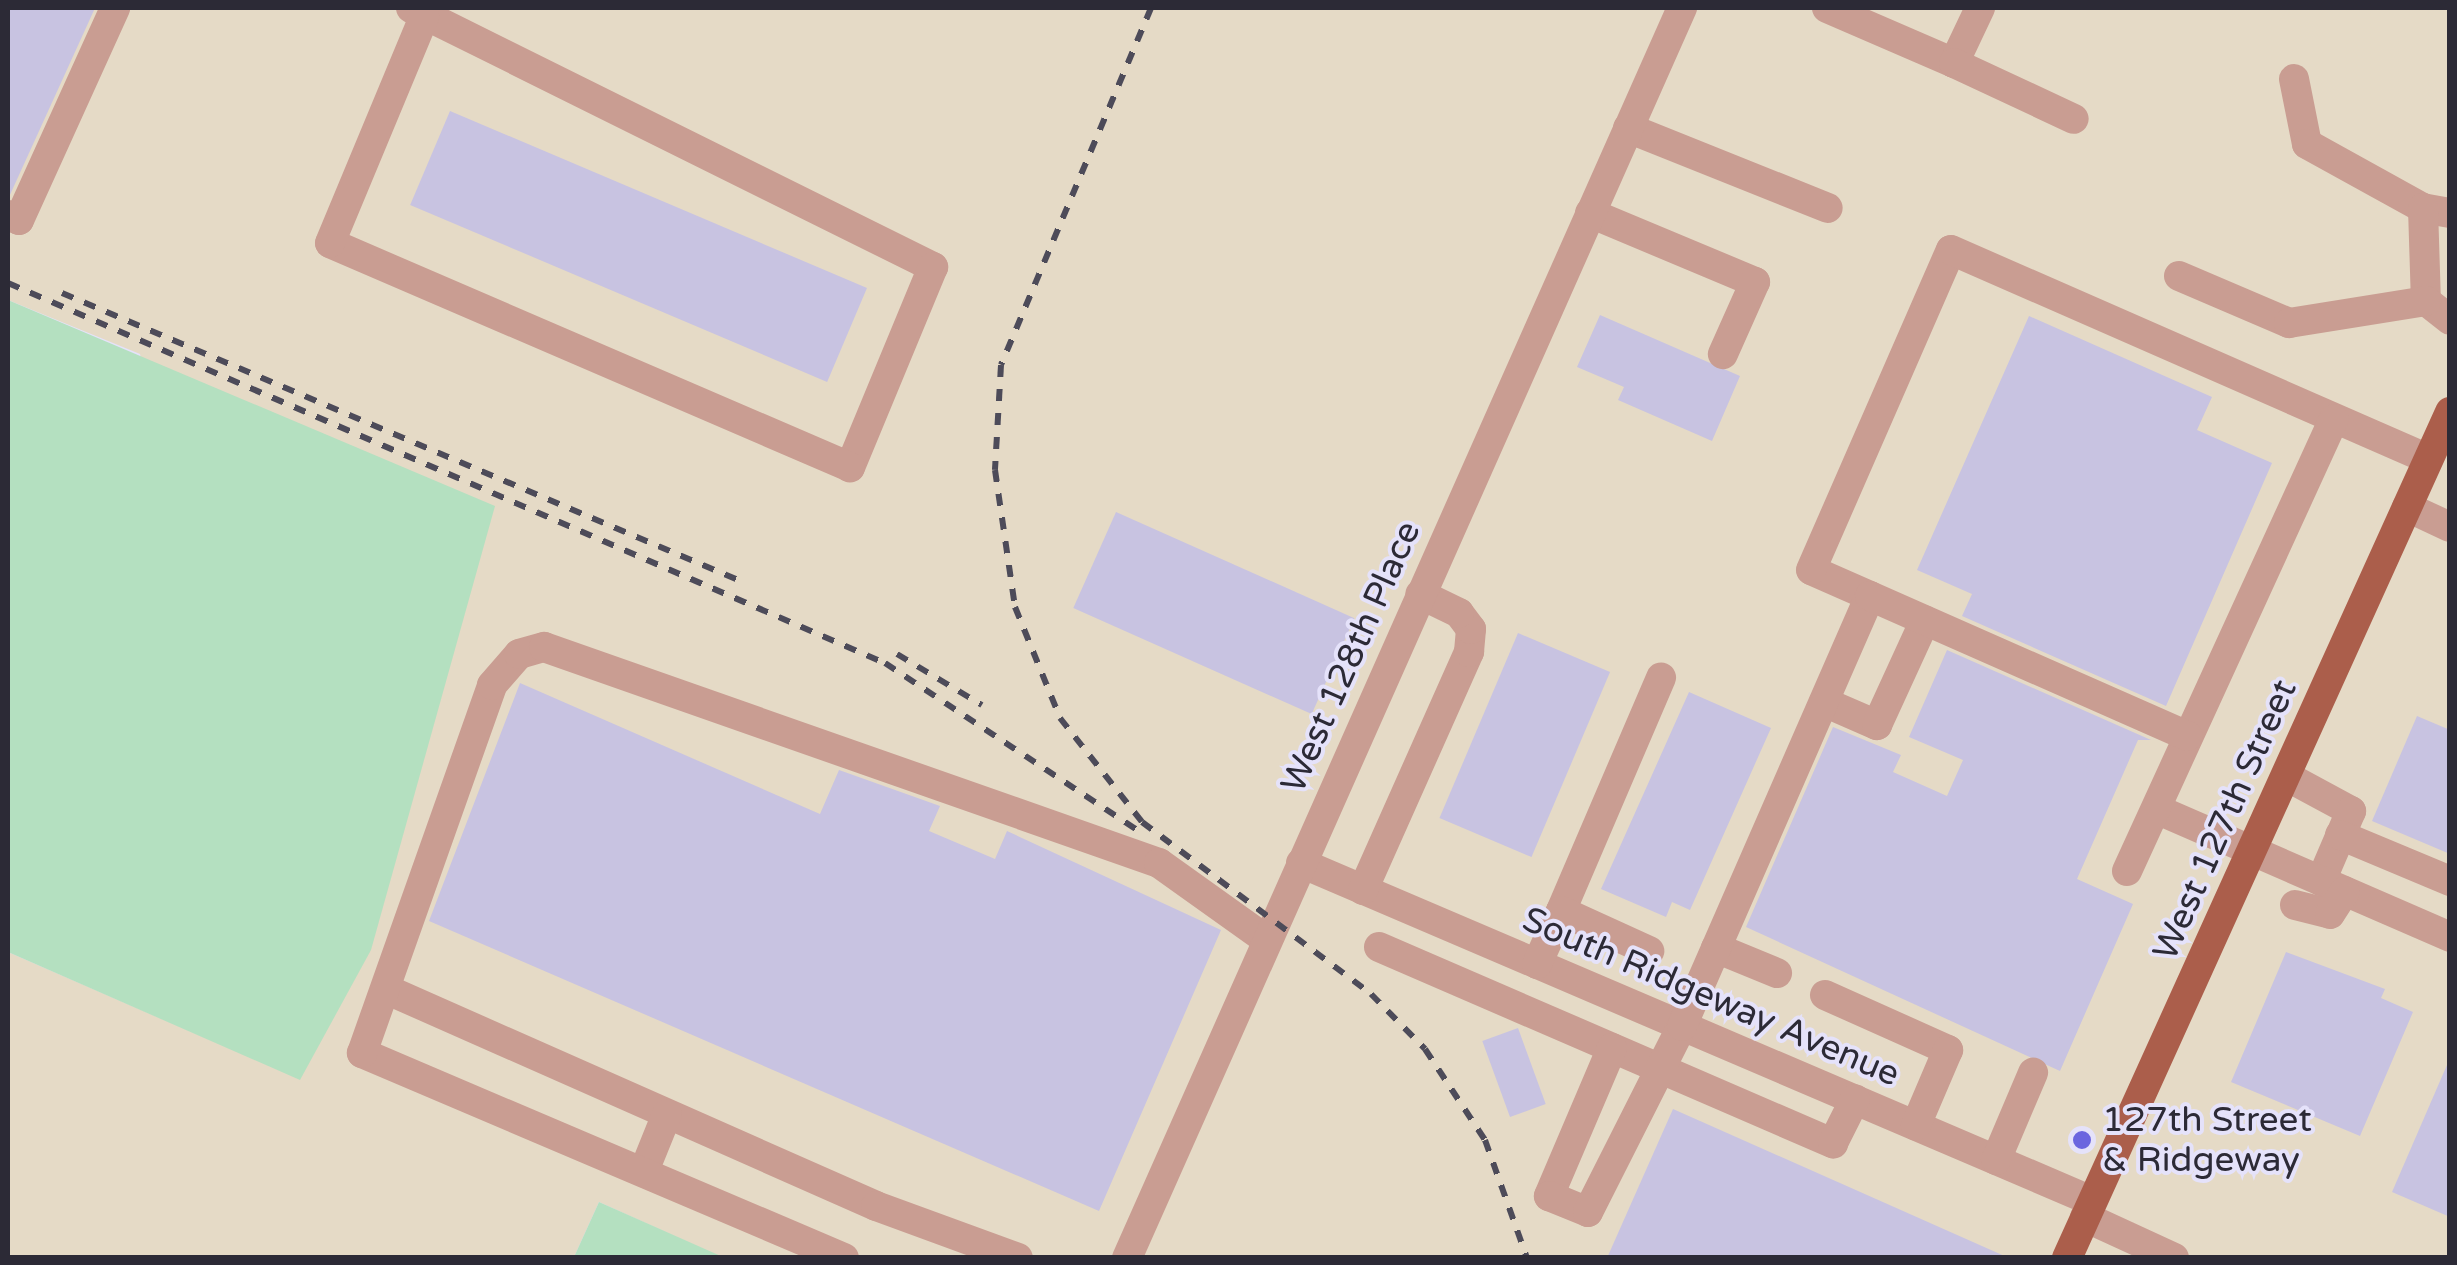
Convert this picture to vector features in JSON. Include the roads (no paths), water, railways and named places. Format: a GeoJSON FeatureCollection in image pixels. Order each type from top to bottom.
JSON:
{"type":"FeatureCollection","features":[{"type":"Feature","properties":{"kind":"main road","name":"West 127th Street"},"geometry":{"type":"LineString","coordinates":[[2067,1258],[2450,412]]}},
{"type":"Feature","properties":{"kind":"street"},"geometry":{"type":"LineString","coordinates":[[8,215],[19,220],[115,8]]}},
{"type":"Feature","properties":{"kind":"street","name":"West 128th Place"},"geometry":{"type":"LineString","coordinates":[[1127,1258],[1682,8]]}},
{"type":"Feature","properties":{"kind":"street"},"geometry":{"type":"LineString","coordinates":[[1827,8],[2074,120]]}},
{"type":"Feature","properties":{"kind":"street"},"geometry":{"type":"LineString","coordinates":[[1954,64],[1980,8]]}},
{"type":"Feature","properties":{"kind":"street"},"geometry":{"type":"LineString","coordinates":[[417,12],[933,267],[850,467],[330,243],[417,12]]}},
{"type":"Feature","properties":{"kind":"street"},"geometry":{"type":"LineString","coordinates":[[2179,276],[2289,322],[2438,310],[2436,210],[2307,144],[2294,79]]}},
{"type":"Feature","properties":{"kind":"street"},"geometry":{"type":"LineString","coordinates":[[1628,128],[1828,208]]}},
{"type":"Feature","properties":{"kind":"street"},"geometry":{"type":"LineString","coordinates":[[1590,213],[1754,282],[1723,354]]}},
{"type":"Feature","properties":{"kind":"street"},"geometry":{"type":"LineString","coordinates":[[2188,736],[1812,570],[1951,250],[2428,459]]}},
{"type":"Feature","properties":{"kind":"street"},"geometry":{"type":"LineString","coordinates":[[2128,871],[2334,420]]}},
{"type":"Feature","properties":{"kind":"street"},"geometry":{"type":"LineString","coordinates":[[2407,507],[2450,526]]}},
{"type":"Feature","properties":{"kind":"street"},"geometry":{"type":"LineString","coordinates":[[1363,890],[1470,652],[1471,630],[1459,613],[1420,594]]}},
{"type":"Feature","properties":{"kind":"street"},"geometry":{"type":"LineString","coordinates":[[1612,1048],[1549,1196],[1588,1212],[1656,1067],[1682,1026],[1870,596]]}},
{"type":"Feature","properties":{"kind":"street"},"geometry":{"type":"LineString","coordinates":[[1824,702],[1877,725],[1925,620]]}},
{"type":"Feature","properties":{"kind":"street"},"geometry":{"type":"LineString","coordinates":[[844,1258],[362,1053],[390,991],[391,956],[492,686],[519,654],[544,647],[1159,863],[1267,940]]}},
{"type":"Feature","properties":{"kind":"street"},"geometry":{"type":"LineString","coordinates":[[1542,1018],[1562,911],[1662,678]]}},
{"type":"Feature","properties":{"kind":"street"},"geometry":{"type":"LineString","coordinates":[[2286,776],[2342,800],[2350,811],[2340,836],[2330,914],[2295,905]]}},
{"type":"Feature","properties":{"kind":"street"},"geometry":{"type":"LineString","coordinates":[[2156,808],[2450,937]]}},
{"type":"Feature","properties":{"kind":"street"},"geometry":{"type":"LineString","coordinates":[[2340,836],[2450,880]]}},
{"type":"Feature","properties":{"kind":"street","name":"South Ridgeway Avenue"},"geometry":{"type":"LineString","coordinates":[[1301,863],[1996,1160],[2174,1258]]}},
{"type":"Feature","properties":{"kind":"street"},"geometry":{"type":"LineString","coordinates":[[1562,911],[1649,951]]}},
{"type":"Feature","properties":{"kind":"street"},"geometry":{"type":"LineString","coordinates":[[1379,947],[1833,1142],[1855,1100]]}},
{"type":"Feature","properties":{"kind":"street"},"geometry":{"type":"LineString","coordinates":[[1716,948],[1776,974]]}},
{"type":"Feature","properties":{"kind":"street"},"geometry":{"type":"LineString","coordinates":[[390,991],[667,1114],[1018,1258]]}},
{"type":"Feature","properties":{"kind":"street"},"geometry":{"type":"LineString","coordinates":[[1825,995],[1948,1050],[1916,1126]]}},
{"type":"Feature","properties":{"kind":"street"},"geometry":{"type":"LineString","coordinates":[[1996,1160],[2034,1073]]}},
{"type":"Feature","properties":{"kind":"street"},"geometry":{"type":"LineString","coordinates":[[644,1171],[667,1114]]}},
{"type":"Feature","properties":{"kind":"railway"},"geometry":{"type":"LineString","coordinates":[[1151,8],[1001,365],[995,470],[1015,607],[1060,718],[1142,822],[1371,994],[1425,1049],[1485,1140],[1527,1258]]}},
{"type":"Feature","properties":{"kind":"railway"},"geometry":{"type":"LineString","coordinates":[[8,283],[885,663],[1140,832]]}},
{"type":"Feature","properties":{"kind":"railway"},"geometry":{"type":"LineString","coordinates":[[62,293],[738,580]]}},
{"type":"Feature","properties":{"kind":"railway"},"geometry":{"type":"LineString","coordinates":[[897,654],[982,705]]}},
{"type":"Feature","properties":{"kind":"place","name":"127th Street & Ridgeway"},"geometry":{"type":"Point","coordinates":[2082,1140]}}]}
